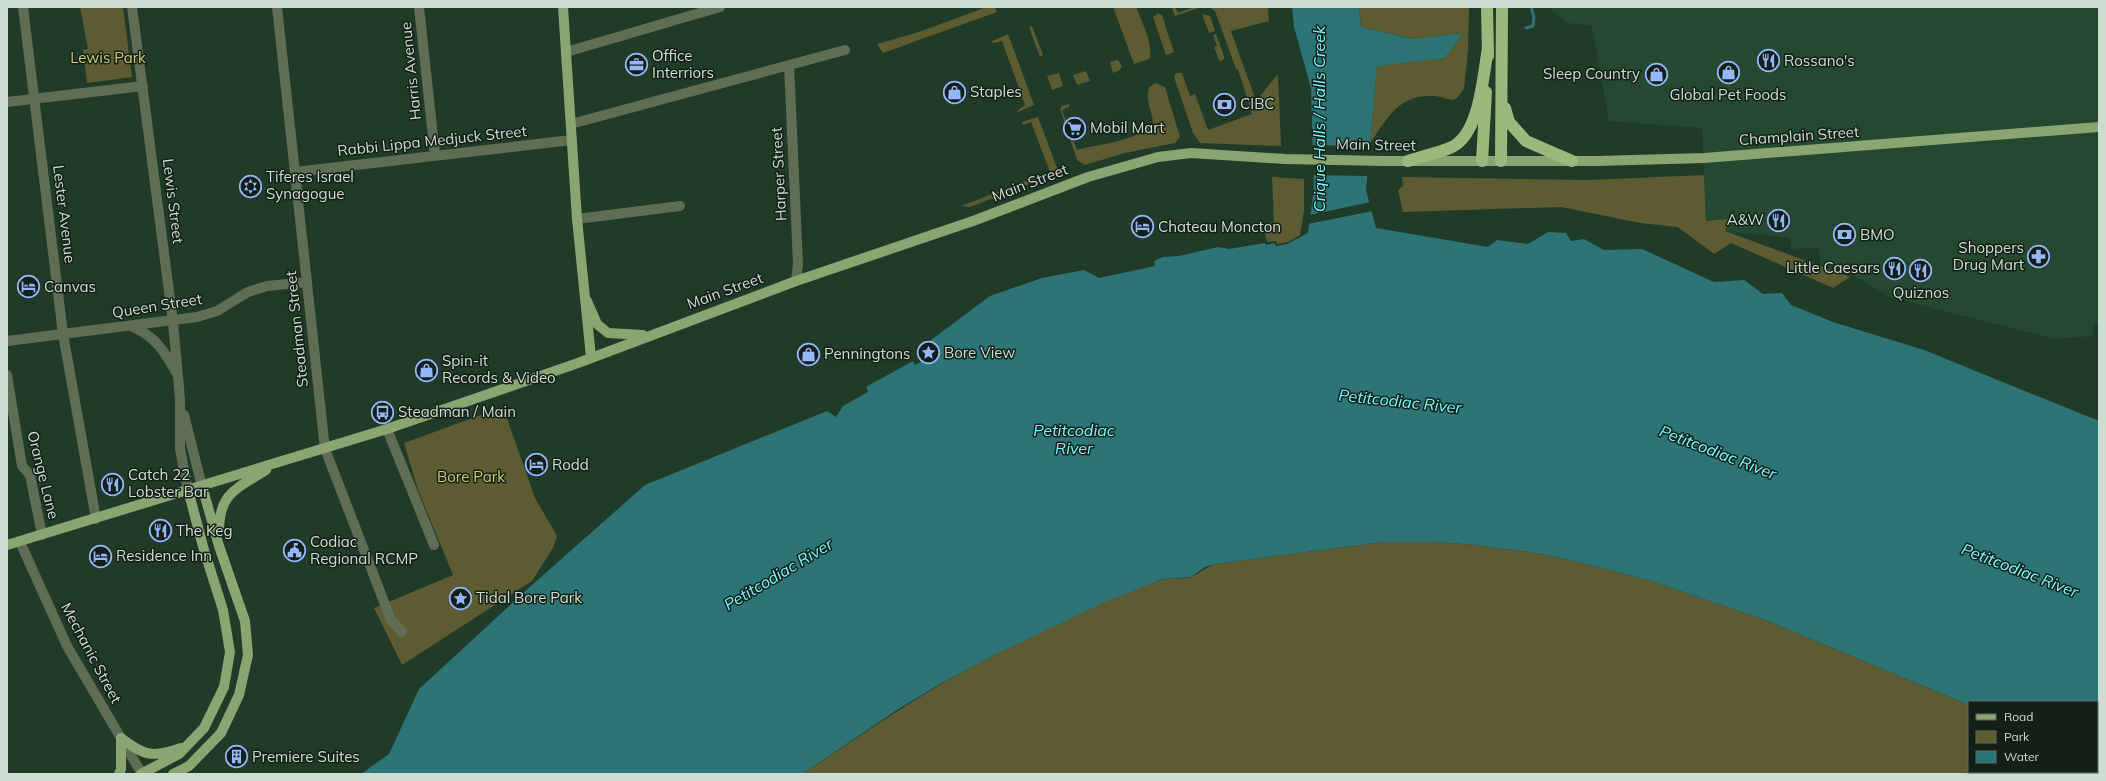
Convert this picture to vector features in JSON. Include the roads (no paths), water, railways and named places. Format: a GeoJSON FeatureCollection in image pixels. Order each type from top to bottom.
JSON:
{"type":"FeatureCollection","features":[{"type":"Feature","properties":{"kind":"highway"},"geometry":{"type":"LineString","coordinates":[[1482,161],[1488,48],[1487,7]]}},
{"type":"Feature","properties":{"kind":"highway"},"geometry":{"type":"LineString","coordinates":[[1500,161],[1502,7]]}},
{"type":"Feature","properties":{"kind":"highway"},"geometry":{"type":"LineString","coordinates":[[1408,160],[1453,146],[1467,133],[1474,118],[1488,48]]}},
{"type":"Feature","properties":{"kind":"highway"},"geometry":{"type":"LineString","coordinates":[[1501,93],[1509,122],[1526,141],[1572,161]]}},
{"type":"Feature","properties":{"kind":"main road"},"geometry":{"type":"LineString","coordinates":[[563,7],[577,219],[583,292],[591,357]]}},
{"type":"Feature","properties":{"kind":"main road","name":"Champlain Street"},"geometry":{"type":"LineString","coordinates":[[1500,161],[1704,158],[2099,127]]}},
{"type":"Feature","properties":{"kind":"main road","name":"Main Street"},"geometry":{"type":"LineString","coordinates":[[7,545],[387,429],[591,357],[796,281],[973,221],[1088,177],[1158,157],[1192,153],[1285,159],[1500,161]]}},
{"type":"Feature","properties":{"kind":"main road"},"geometry":{"type":"LineString","coordinates":[[583,292],[597,324],[608,333],[648,335]]}},
{"type":"Feature","properties":{"kind":"main road"},"geometry":{"type":"LineString","coordinates":[[220,546],[219,518],[223,503],[235,490],[278,463]]}},
{"type":"Feature","properties":{"kind":"main road"},"geometry":{"type":"LineString","coordinates":[[173,774],[189,766],[221,733],[239,695],[248,655],[245,621],[202,486]]}},
{"type":"Feature","properties":{"kind":"main road"},"geometry":{"type":"LineString","coordinates":[[142,774],[180,754],[204,728],[224,687],[230,652],[223,610],[204,550],[188,490]]}},
{"type":"Feature","properties":{"kind":"main road"},"geometry":{"type":"LineString","coordinates":[[121,738],[136,750],[149,755],[167,752],[189,745]]}},
{"type":"Feature","properties":{"kind":"main road"},"geometry":{"type":"LineString","coordinates":[[119,774],[121,769],[121,738]]}},
{"type":"Feature","properties":{"kind":"street","name":"Lester Avenue"},"geometry":{"type":"LineString","coordinates":[[23,7],[63,334],[96,519]]}},
{"type":"Feature","properties":{"kind":"street","name":"Lewis Street"},"geometry":{"type":"LineString","coordinates":[[132,7],[173,322],[180,399],[180,449],[188,490]]}},
{"type":"Feature","properties":{"kind":"street","name":"Steadman Street"},"geometry":{"type":"LineString","coordinates":[[277,7],[325,449],[391,620],[402,632]]}},
{"type":"Feature","properties":{"kind":"street","name":"Harris Avenue"},"geometry":{"type":"LineString","coordinates":[[420,7],[436,155]]}},
{"type":"Feature","properties":{"kind":"street"},"geometry":{"type":"LineString","coordinates":[[566,52],[720,7]]}},
{"type":"Feature","properties":{"kind":"street"},"geometry":{"type":"LineString","coordinates":[[571,124],[845,50]]}},
{"type":"Feature","properties":{"kind":"street","name":"Harper Street"},"geometry":{"type":"LineString","coordinates":[[789,65],[798,264],[796,281]]}},
{"type":"Feature","properties":{"kind":"street"},"geometry":{"type":"LineString","coordinates":[[7,102],[143,86]]}},
{"type":"Feature","properties":{"kind":"street","name":"Rabbi Lippa Medjuck Street"},"geometry":{"type":"LineString","coordinates":[[295,172],[572,140]]}},
{"type":"Feature","properties":{"kind":"street"},"geometry":{"type":"LineString","coordinates":[[577,219],[680,206]]}},
{"type":"Feature","properties":{"kind":"street","name":"Queen Street"},"geometry":{"type":"LineString","coordinates":[[7,341],[173,322],[217,311],[248,292],[260,288],[307,282]]}},
{"type":"Feature","properties":{"kind":"street"},"geometry":{"type":"LineString","coordinates":[[131,326],[146,332],[157,343],[178,375]]}},
{"type":"Feature","properties":{"kind":"street","name":"Orange Lane"},"geometry":{"type":"LineString","coordinates":[[7,375],[22,466],[30,475],[42,535]]}},
{"type":"Feature","properties":{"kind":"street","name":"Lewis Street"},"geometry":{"type":"LineString","coordinates":[[180,399],[202,486]]}},
{"type":"Feature","properties":{"kind":"street"},"geometry":{"type":"LineString","coordinates":[[387,429],[434,545]]}},
{"type":"Feature","properties":{"kind":"street","name":"Mechanic Street"},"geometry":{"type":"LineString","coordinates":[[20,542],[67,646],[142,774]]}},
{"type":"Feature","properties":{"kind":"water","name":"Petitcodiac River"},"geometry":{"type":"Polygon","coordinates":[[[1292,7],[1359,7],[1361,27],[1413,39],[1463,33],[1445,58],[1377,66],[1366,190],[1376,228],[1488,247],[1497,240],[1528,244],[1548,232],[1566,233],[1571,241],[1584,239],[1604,250],[1642,249],[1714,282],[1744,280],[1763,294],[1782,293],[1791,305],[1833,322],[1924,350],[2099,421],[2099,763],[2098,701],[1968,701],[1968,705],[1763,619],[1651,581],[1543,554],[1475,545],[1438,542],[1383,542],[1215,564],[1205,567],[1191,577],[1163,579],[1107,601],[992,656],[942,683],[900,708],[802,774],[361,774],[389,754],[419,689],[532,585],[645,485],[827,411],[836,417],[843,406],[868,392],[866,387],[913,361],[915,365],[933,355],[927,343],[990,296],[1042,278],[1084,270],[1099,278],[1155,266],[1154,261],[1163,257],[1179,256],[1218,247],[1229,249],[1265,243],[1266,245],[1275,243],[1276,246],[1287,244],[1308,233],[1314,189],[1311,88],[1294,27],[1292,7]]]}},
{"type":"Feature","properties":{"kind":"waterway"},"geometry":{"type":"LineString","coordinates":[[1526,28],[1533,26],[1534,17],[1531,7]]}},
{"type":"Feature","properties":{"kind":"place","name":"Rossano's"},"geometry":{"type":"Point","coordinates":[1768,61]}},
{"type":"Feature","properties":{"kind":"place","name":"Office Interriors"},"geometry":{"type":"Point","coordinates":[636,65]}},
{"type":"Feature","properties":{"kind":"place","name":"Global Pet Foods"},"geometry":{"type":"Point","coordinates":[1728,72]}},
{"type":"Feature","properties":{"kind":"place","name":"Sleep Country"},"geometry":{"type":"Point","coordinates":[1656,74]}},
{"type":"Feature","properties":{"kind":"place","name":"Staples"},"geometry":{"type":"Point","coordinates":[954,92]}},
{"type":"Feature","properties":{"kind":"place","name":"CIBC"},"geometry":{"type":"Point","coordinates":[1225,104]}},
{"type":"Feature","properties":{"kind":"place","name":"Mobil Mart"},"geometry":{"type":"Point","coordinates":[1075,128]}},
{"type":"Feature","properties":{"kind":"place","name":"Tiferes Israel Synagogue"},"geometry":{"type":"Point","coordinates":[251,186]}},
{"type":"Feature","properties":{"kind":"place","name":"A&W"},"geometry":{"type":"Point","coordinates":[1779,220]}},
{"type":"Feature","properties":{"kind":"place","name":"Chateau Moncton"},"geometry":{"type":"Point","coordinates":[1142,227]}},
{"type":"Feature","properties":{"kind":"place","name":"BMO"},"geometry":{"type":"Point","coordinates":[1844,235]}},
{"type":"Feature","properties":{"kind":"place","name":"Shoppers Drug Mart"},"geometry":{"type":"Point","coordinates":[2039,257]}},
{"type":"Feature","properties":{"kind":"place","name":"Little Caesars"},"geometry":{"type":"Point","coordinates":[1895,268]}},
{"type":"Feature","properties":{"kind":"place","name":"Quiznos"},"geometry":{"type":"Point","coordinates":[1921,270]}},
{"type":"Feature","properties":{"kind":"place","name":"Canvas"},"geometry":{"type":"Point","coordinates":[28,287]}},
{"type":"Feature","properties":{"kind":"place","name":"Bore View"},"geometry":{"type":"Point","coordinates":[928,353]}},
{"type":"Feature","properties":{"kind":"place","name":"Penningtons"},"geometry":{"type":"Point","coordinates":[808,354]}},
{"type":"Feature","properties":{"kind":"place","name":"Spin-it Records & Video"},"geometry":{"type":"Point","coordinates":[427,370]}},
{"type":"Feature","properties":{"kind":"place","name":"Steadman / Main"},"geometry":{"type":"Point","coordinates":[383,412]}},
{"type":"Feature","properties":{"kind":"place","name":"Rodd"},"geometry":{"type":"Point","coordinates":[537,465]}},
{"type":"Feature","properties":{"kind":"place","name":"Catch 22 Lobster Bar"},"geometry":{"type":"Point","coordinates":[112,484]}},
{"type":"Feature","properties":{"kind":"place","name":"The Keg"},"geometry":{"type":"Point","coordinates":[160,531]}},
{"type":"Feature","properties":{"kind":"place","name":"Codiac Regional RCMP"},"geometry":{"type":"Point","coordinates":[295,551]}},
{"type":"Feature","properties":{"kind":"place","name":"Residence Inn"},"geometry":{"type":"Point","coordinates":[100,556]}},
{"type":"Feature","properties":{"kind":"place","name":"Tidal Bore Park"},"geometry":{"type":"Point","coordinates":[461,598]}},
{"type":"Feature","properties":{"kind":"place","name":"Premiere Suites"},"geometry":{"type":"Point","coordinates":[236,757]}},
{"type":"Feature","properties":{"kind":"park label","name":"Lewis Park"},"geometry":{"type":"Point","coordinates":[108,58]}},
{"type":"Feature","properties":{"kind":"park label","name":"Bore Park"},"geometry":{"type":"Point","coordinates":[471,477]}},
{"type":"Feature","properties":{"kind":"water label","name":"Crique Halls / Halls Creek"},"geometry":{"type":"Point","coordinates":[1319,119]}}]}
